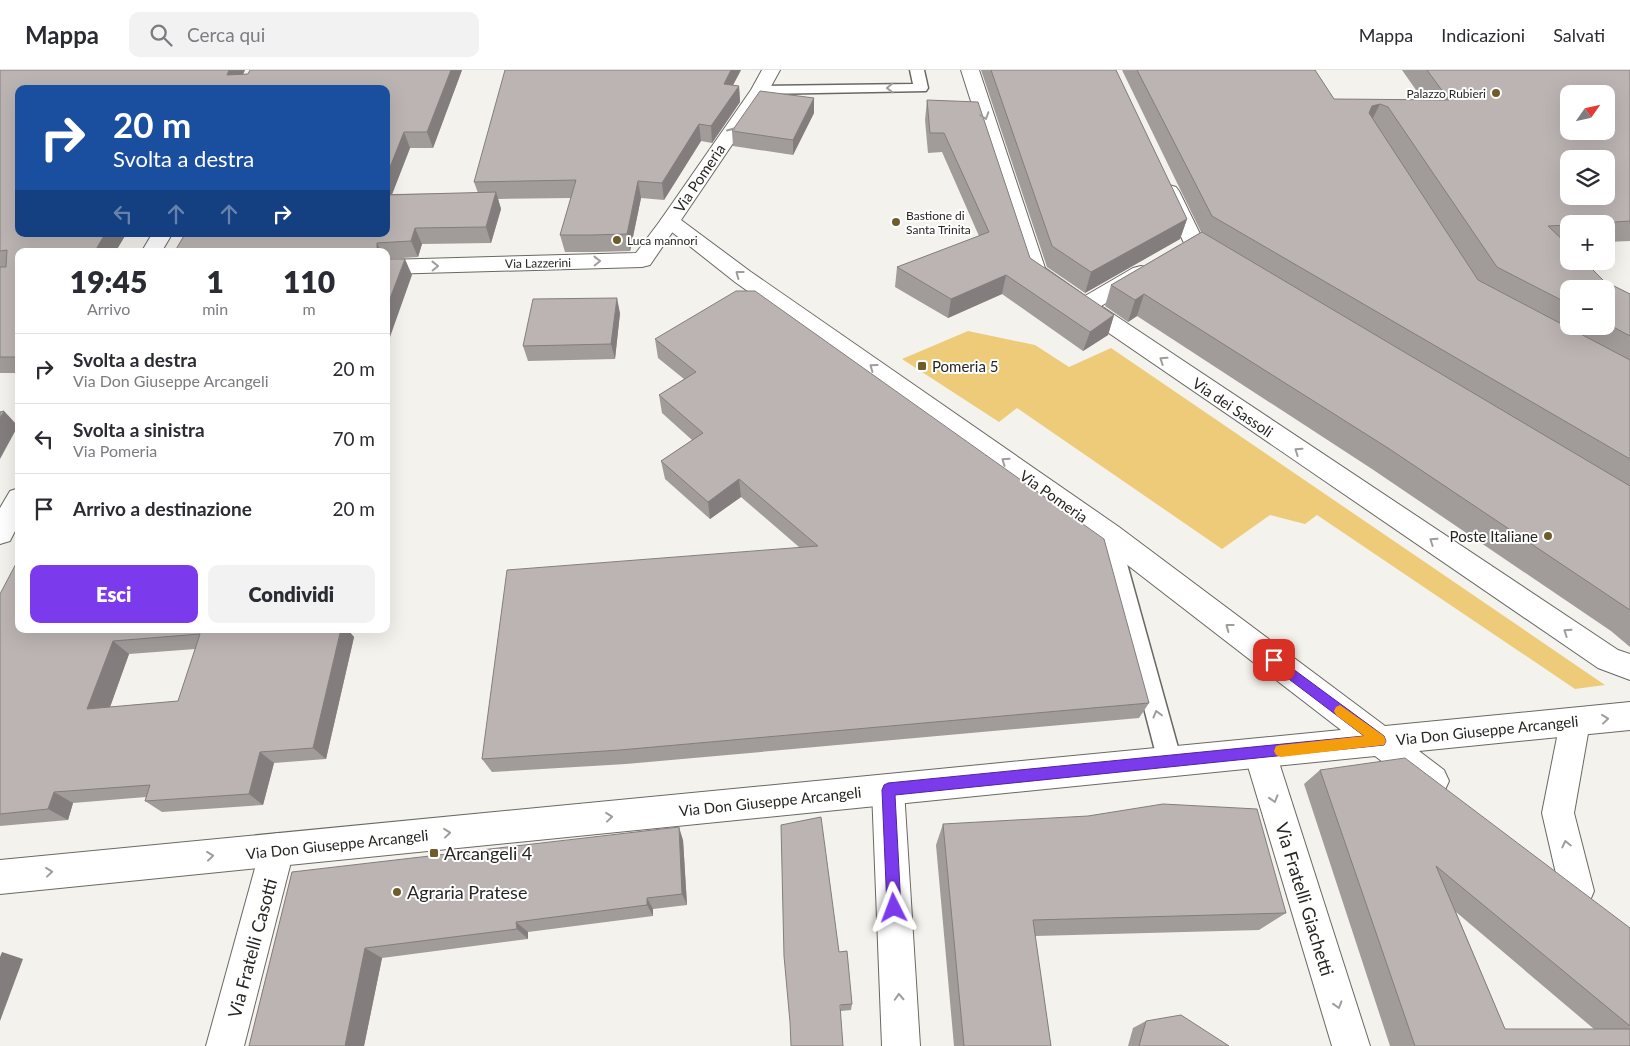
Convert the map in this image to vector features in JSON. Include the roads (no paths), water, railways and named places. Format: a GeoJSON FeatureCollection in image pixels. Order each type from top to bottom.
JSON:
{"type":"FeatureCollection","features":[{"type":"Feature","properties":{"kind":"street","name":"Via Pomeria"},"geometry":{"type":"LineString","coordinates":[[771,70],[760,90],[670,221],[743,277],[1109,534],[1454,798]]}},
{"type":"Feature","properties":{"kind":"street","name":"Via dei Sassoli"},"geometry":{"type":"LineString","coordinates":[[970,70],[1035,272],[1619,663]]}},
{"type":"Feature","properties":{"kind":"street"},"geometry":{"type":"LineString","coordinates":[[1161,173],[1176,252]]}},
{"type":"Feature","properties":{"kind":"street","name":"Via Lazzerini"},"geometry":{"type":"LineString","coordinates":[[390,267],[642,260],[670,221]]}},
{"type":"Feature","properties":{"kind":"street"},"geometry":{"type":"LineString","coordinates":[[154,248],[160,237]]}},
{"type":"Feature","properties":{"kind":"street"},"geometry":{"type":"LineString","coordinates":[[1084,306],[1176,252],[1244,272]]}},
{"type":"Feature","properties":{"kind":"street","name":"Via Don Giuseppe Arcangeli"},"geometry":{"type":"LineString","coordinates":[[0,877],[1630,716]]}},
{"type":"Feature","properties":{"kind":"street"},"geometry":{"type":"LineString","coordinates":[[1538,862],[1588,899],[1558,813],[1574,722]]}},
{"type":"Feature","properties":{"kind":"street","name":"Via Fratelli Giachetti"},"geometry":{"type":"LineString","coordinates":[[1260,753],[1350,1046]]}},
{"type":"Feature","properties":{"kind":"street"},"geometry":{"type":"LineString","coordinates":[[888,790],[901,1046]]}},
{"type":"Feature","properties":{"kind":"street","name":"Via Fratelli Casotti"},"geometry":{"type":"LineString","coordinates":[[225,1046],[277,850]]}},
{"type":"Feature","properties":{"kind":"lane"},"geometry":{"type":"LineString","coordinates":[[760,90],[921,88],[916,70]]}},
{"type":"Feature","properties":{"kind":"lane"},"geometry":{"type":"LineString","coordinates":[[1109,534],[1170,762]]}},
{"type":"Feature","properties":{"kind":"place","name":"Palazzo Rubieri"},"geometry":{"type":"Point","coordinates":[1496,93]}},
{"type":"Feature","properties":{"kind":"place","name":"Bastione di Santa Trinita"},"geometry":{"type":"Point","coordinates":[896,222]}},
{"type":"Feature","properties":{"kind":"place","name":"Luca mannori"},"geometry":{"type":"Point","coordinates":[617,240]}},
{"type":"Feature","properties":{"kind":"place","name":"Pomeria 5"},"geometry":{"type":"Point","coordinates":[922,366]}},
{"type":"Feature","properties":{"kind":"place","name":"Poste Italiane"},"geometry":{"type":"Point","coordinates":[1548,536]}},
{"type":"Feature","properties":{"kind":"place","name":"Arcangeli 4"},"geometry":{"type":"Point","coordinates":[434,853]}},
{"type":"Feature","properties":{"kind":"place","name":"Agraria Pratese"},"geometry":{"type":"Point","coordinates":[397,892]}}]}
